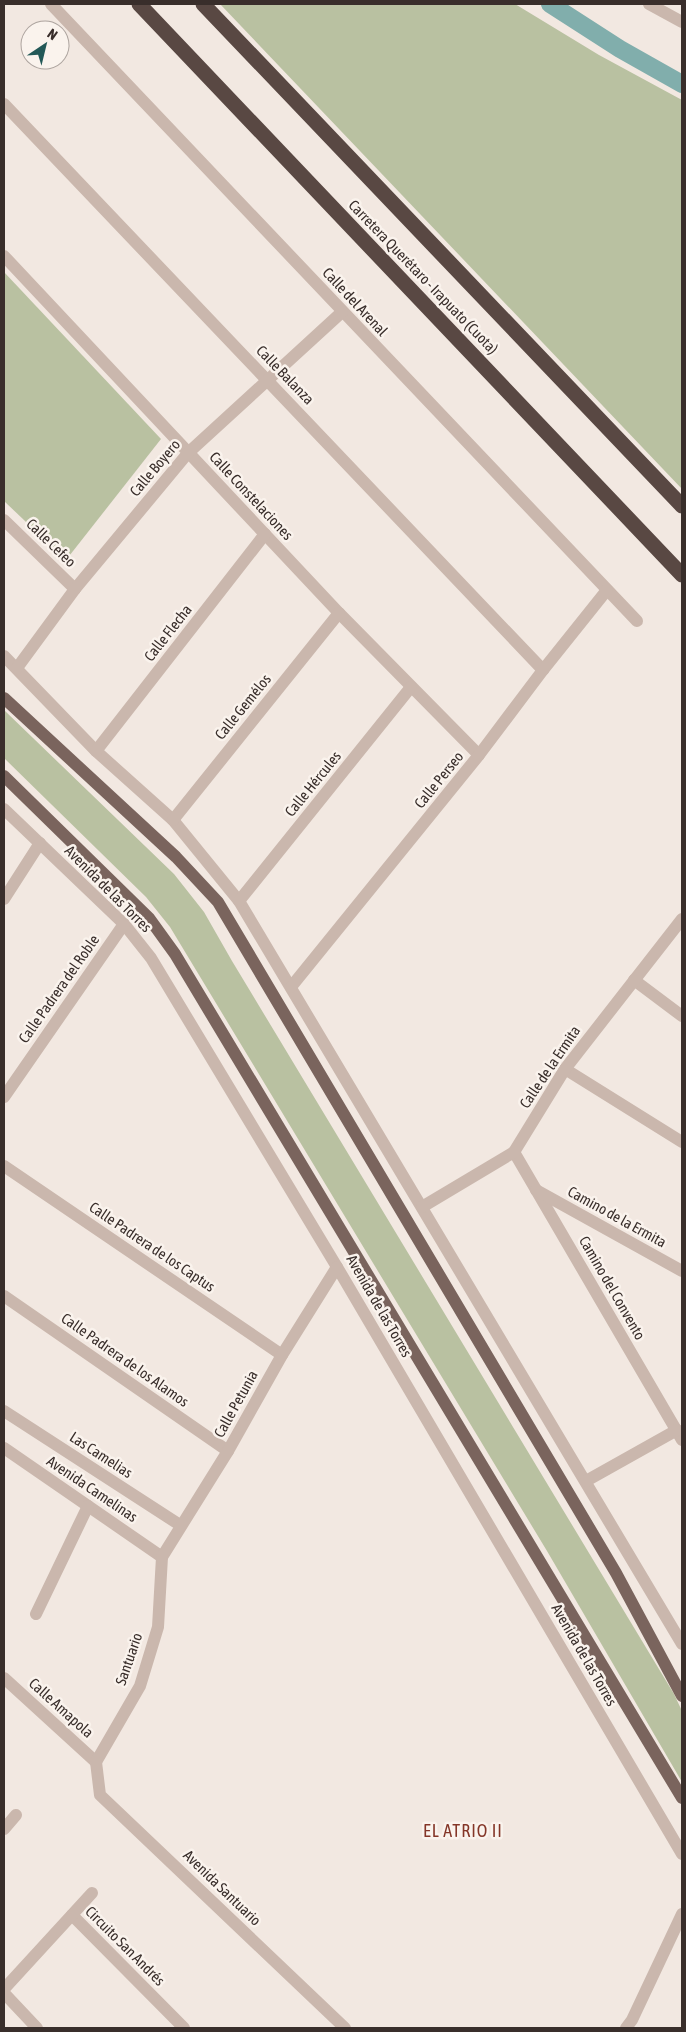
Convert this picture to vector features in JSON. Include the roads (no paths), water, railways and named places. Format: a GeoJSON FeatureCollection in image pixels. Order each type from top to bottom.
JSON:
{"type":"FeatureCollection","features":[{"type":"Feature","properties":{"kind":"highway","name":"Carretera Querétaro - Irapuato (Cuota)"},"geometry":{"type":"LineString","coordinates":[[139,4],[682,575]]}},
{"type":"Feature","properties":{"kind":"highway","name":"Carretera Querétaro - Irapuato (Cuota)"},"geometry":{"type":"LineString","coordinates":[[203,4],[682,506]]}},
{"type":"Feature","properties":{"kind":"main road"},"geometry":{"type":"LineString","coordinates":[[4,698],[176,857],[218,902],[616,1574],[682,1696]]}},
{"type":"Feature","properties":{"kind":"main road","name":"Avenida de las Torres"},"geometry":{"type":"LineString","coordinates":[[4,776],[149,918],[175,954],[682,1798]]}},
{"type":"Feature","properties":{"kind":"street","name":"Calle del Arenal"},"geometry":{"type":"LineString","coordinates":[[51,4],[637,622]]}},
{"type":"Feature","properties":{"kind":"street"},"geometry":{"type":"LineString","coordinates":[[649,4],[682,22]]}},
{"type":"Feature","properties":{"kind":"street","name":"Calle Balanza"},"geometry":{"type":"LineString","coordinates":[[4,104],[543,670]]}},
{"type":"Feature","properties":{"kind":"street","name":"Calle Constelaciones"},"geometry":{"type":"LineString","coordinates":[[4,256],[340,613],[480,755]]}},
{"type":"Feature","properties":{"kind":"street","name":"Calle Boyero"},"geometry":{"type":"LineString","coordinates":[[17,668],[75,590],[188,453],[342,312]]}},
{"type":"Feature","properties":{"kind":"street","name":"Calle Cefeo"},"geometry":{"type":"LineString","coordinates":[[4,520],[75,590]]}},
{"type":"Feature","properties":{"kind":"street","name":"Calle Flecha"},"geometry":{"type":"LineString","coordinates":[[96,751],[265,534]]}},
{"type":"Feature","properties":{"kind":"street","name":"Calle Perseo"},"geometry":{"type":"LineString","coordinates":[[291,987],[480,755],[543,670],[607,590]]}},
{"type":"Feature","properties":{"kind":"street","name":"Calle Gemélos"},"geometry":{"type":"LineString","coordinates":[[173,820],[340,613]]}},
{"type":"Feature","properties":{"kind":"street"},"geometry":{"type":"LineString","coordinates":[[4,656],[96,751],[173,820],[240,901],[682,1644]]}},
{"type":"Feature","properties":{"kind":"street","name":"Calle Hércules"},"geometry":{"type":"LineString","coordinates":[[240,901],[411,687]]}},
{"type":"Feature","properties":{"kind":"street","name":"Avenida de las Torres"},"geometry":{"type":"LineString","coordinates":[[4,809],[124,924],[152,958],[337,1267],[682,1854]]}},
{"type":"Feature","properties":{"kind":"street"},"geometry":{"type":"LineString","coordinates":[[4,899],[40,843]]}},
{"type":"Feature","properties":{"kind":"street","name":"Calle de la Ermita"},"geometry":{"type":"LineString","coordinates":[[422,1207],[514,1152],[565,1069],[682,919]]}},
{"type":"Feature","properties":{"kind":"street","name":"Calle Padrera del Roble"},"geometry":{"type":"LineString","coordinates":[[4,1097],[124,924]]}},
{"type":"Feature","properties":{"kind":"street"},"geometry":{"type":"LineString","coordinates":[[634,980],[682,1016]]}},
{"type":"Feature","properties":{"kind":"street"},"geometry":{"type":"LineString","coordinates":[[565,1069],[682,1142]]}},
{"type":"Feature","properties":{"kind":"street","name":"Camino del Convento"},"geometry":{"type":"LineString","coordinates":[[514,1152],[679,1435]]}},
{"type":"Feature","properties":{"kind":"street","name":"Calle Padrera de los Captus"},"geometry":{"type":"LineString","coordinates":[[4,1166],[282,1355]]}},
{"type":"Feature","properties":{"kind":"street","name":"Camino de la Ermita"},"geometry":{"type":"LineString","coordinates":[[536,1190],[682,1272]]}},
{"type":"Feature","properties":{"kind":"street","name":"Calle Petunia"},"geometry":{"type":"LineString","coordinates":[[162,1557],[228,1450],[282,1355],[337,1267]]}},
{"type":"Feature","properties":{"kind":"street","name":"Calle Padrera de los Alamos"},"geometry":{"type":"LineString","coordinates":[[4,1296],[228,1450]]}},
{"type":"Feature","properties":{"kind":"street","name":"Las Camelias"},"geometry":{"type":"LineString","coordinates":[[4,1411],[180,1525]]}},
{"type":"Feature","properties":{"kind":"street"},"geometry":{"type":"LineString","coordinates":[[586,1481],[679,1435]]}},
{"type":"Feature","properties":{"kind":"street","name":"Avenida Camelinas"},"geometry":{"type":"LineString","coordinates":[[4,1448],[162,1557]]}},
{"type":"Feature","properties":{"kind":"street"},"geometry":{"type":"LineString","coordinates":[[36,1614],[88,1506]]}},
{"type":"Feature","properties":{"kind":"street","name":"Santuario"},"geometry":{"type":"LineString","coordinates":[[96,1762],[140,1686],[158,1627],[162,1557]]}},
{"type":"Feature","properties":{"kind":"street","name":"Calle Amapola"},"geometry":{"type":"LineString","coordinates":[[4,1678],[96,1762]]}},
{"type":"Feature","properties":{"kind":"street","name":"Avenida Santuario"},"geometry":{"type":"LineString","coordinates":[[96,1762],[100,1795],[345,2028]]}},
{"type":"Feature","properties":{"kind":"street"},"geometry":{"type":"LineString","coordinates":[[4,1829],[16,1815]]}},
{"type":"Feature","properties":{"kind":"street"},"geometry":{"type":"LineString","coordinates":[[72,1914],[92,1893]]}},
{"type":"Feature","properties":{"kind":"street","name":"Circuito San Andrés"},"geometry":{"type":"LineString","coordinates":[[4,1989],[72,1914],[184,2028]]}},
{"type":"Feature","properties":{"kind":"street"},"geometry":{"type":"LineString","coordinates":[[626,2028],[632,2020],[682,1914]]}},
{"type":"Feature","properties":{"kind":"street"},"geometry":{"type":"LineString","coordinates":[[4,1993],[37,2028]]}},
{"type":"Feature","properties":{"kind":"waterway"},"geometry":{"type":"LineString","coordinates":[[550,4],[620,49],[682,84]]}},
{"type":"Feature","properties":{"kind":"district","name":"EL ATRIO II"},"geometry":{"type":"Point","coordinates":[463,1831]}}]}
